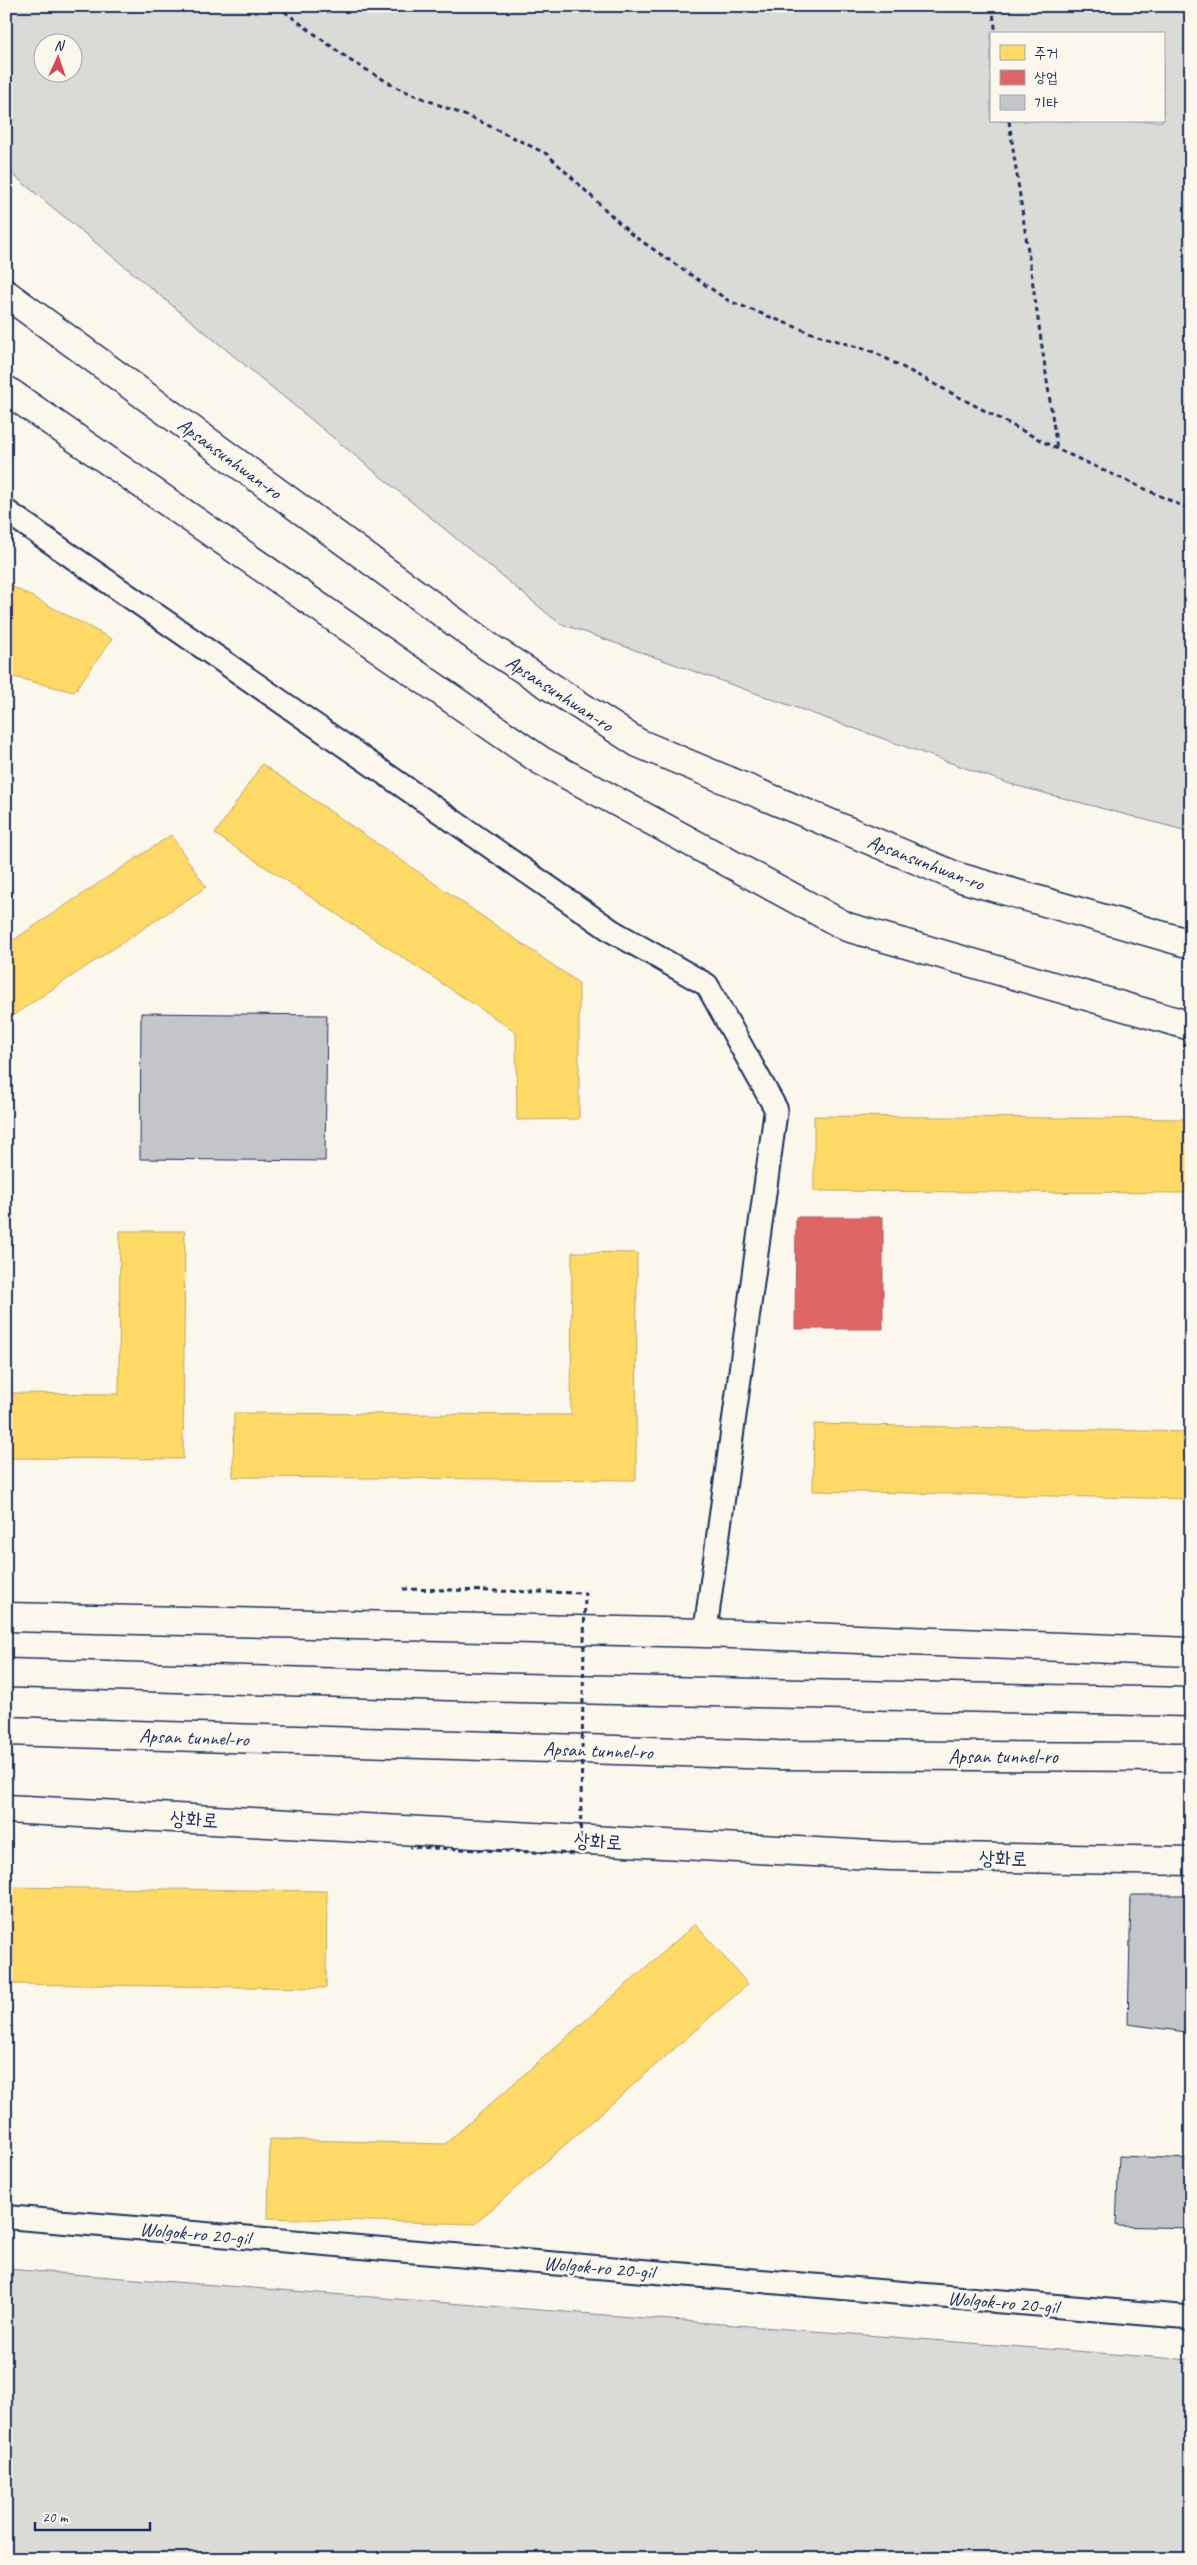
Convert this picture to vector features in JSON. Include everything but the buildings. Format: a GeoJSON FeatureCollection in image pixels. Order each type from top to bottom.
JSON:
{"type":"FeatureCollection","features":[{"type":"Feature","properties":{"kind":"main road","name":"Apsansunhwan-ro"},"geometry":{"type":"LineString","coordinates":[[6,294],[489,647],[638,743],[958,877],[1191,944]]}},
{"type":"Feature","properties":{"kind":"main road"},"geometry":{"type":"LineString","coordinates":[[6,390],[540,760],[847,927],[1191,1026]]}},
{"type":"Feature","properties":{"kind":"main road"},"geometry":{"type":"LineString","coordinates":[[6,1617],[705,1633],[1191,1652]]}},
{"type":"Feature","properties":{"kind":"main road"},"geometry":{"type":"LineString","coordinates":[[6,1672],[519,1688],[1191,1702]]}},
{"type":"Feature","properties":{"kind":"main road","name":"Apsan tunnel-ro"},"geometry":{"type":"LineString","coordinates":[[6,1730],[777,1755],[1191,1757]]}},
{"type":"Feature","properties":{"kind":"main road","name":"상화로"},"geometry":{"type":"LineString","coordinates":[[6,1809],[890,1856],[1191,1861]]}},
{"type":"Feature","properties":{"kind":"lane"},"geometry":{"type":"LineString","coordinates":[[6,511],[612,931],[707,985],[776,1109],[705,1633]]}},
{"type":"Feature","properties":{"kind":"lane","name":"Wolgok-ro 20-gil"},"geometry":{"type":"LineString","coordinates":[[6,2217],[1185,2317],[1191,2321]]}},
{"type":"Feature","properties":{"kind":"path"},"geometry":{"type":"LineString","coordinates":[[277,6],[351,61],[400,89],[479,121],[547,154],[631,234],[729,301],[814,334],[874,352],[1057,449],[1191,510]]}},
{"type":"Feature","properties":{"kind":"path"},"geometry":{"type":"LineString","coordinates":[[992,6],[996,32]]}},
{"type":"Feature","properties":{"kind":"path"},"geometry":{"type":"LineString","coordinates":[[1009,122],[1057,449]]}},
{"type":"Feature","properties":{"kind":"path"},"geometry":{"type":"LineString","coordinates":[[403,1589],[586,1593],[580,1854],[410,1847]]}},
{"type":"Feature","properties":{"kind":"shaded area"},"geometry":{"type":"Polygon","coordinates":[[[6,6],[1191,6],[1191,832],[1010,784],[559,623],[6,169],[6,6]]]}},
{"type":"Feature","properties":{"kind":"shaded area"},"geometry":{"type":"Polygon","coordinates":[[[6,2269],[1191,2360],[1191,2559],[6,2559],[6,2269]]]}}]}
